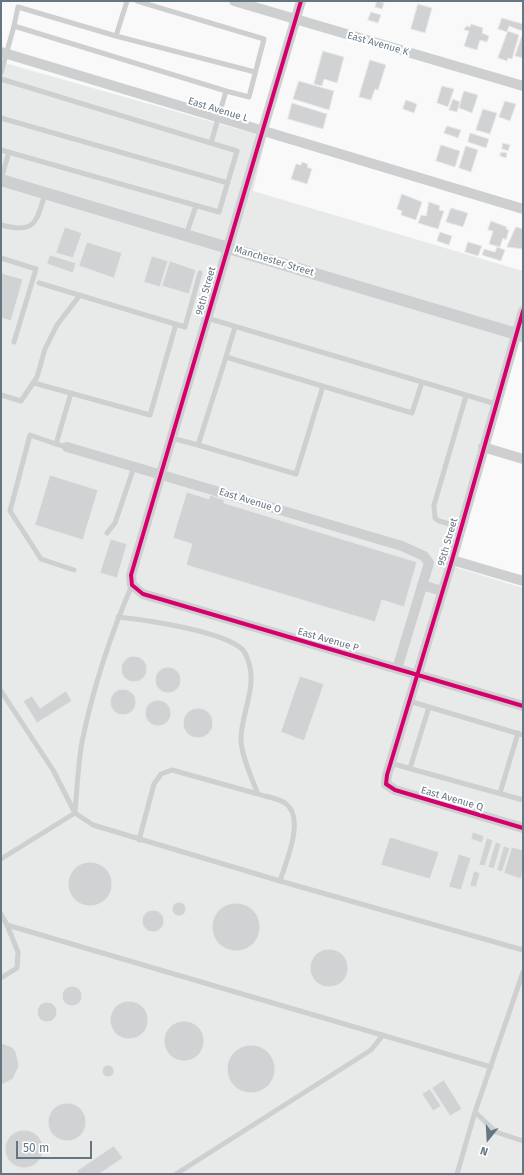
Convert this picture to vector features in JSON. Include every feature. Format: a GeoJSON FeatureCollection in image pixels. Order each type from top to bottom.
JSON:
{"type":"FeatureCollection","features":[{"type":"Feature","properties":{"kind":"street","name":"East Avenue K"},"geometry":{"type":"LineString","coordinates":[[234,1],[523,86]]}},
{"type":"Feature","properties":{"kind":"street","name":"96th Street"},"geometry":{"type":"LineString","coordinates":[[132,585],[131,576],[301,1]]}},
{"type":"Feature","properties":{"kind":"street","name":"East Avenue L"},"geometry":{"type":"LineString","coordinates":[[4,53],[523,209]]}},
{"type":"Feature","properties":{"kind":"street","name":"Manchester Street"},"geometry":{"type":"LineString","coordinates":[[1,180],[520,335]]}},
{"type":"Feature","properties":{"kind":"street","name":"95th Street"},"geometry":{"type":"LineString","coordinates":[[387,776],[416,674],[452,560],[483,447],[520,335],[523,311]]}},
{"type":"Feature","properties":{"kind":"street","name":"East Avenue O"},"geometry":{"type":"LineString","coordinates":[[67,447],[402,546],[424,556],[429,563],[422,585]]}},
{"type":"Feature","properties":{"kind":"street"},"geometry":{"type":"LineString","coordinates":[[483,447],[523,459]]}},
{"type":"Feature","properties":{"kind":"street"},"geometry":{"type":"LineString","coordinates":[[452,560],[523,581]]}},
{"type":"Feature","properties":{"kind":"street","name":"East Avenue P"},"geometry":{"type":"LineString","coordinates":[[132,585],[143,594],[523,706]]}},
{"type":"Feature","properties":{"kind":"street"},"geometry":{"type":"LineString","coordinates":[[397,669],[422,585],[442,591]]}},
{"type":"Feature","properties":{"kind":"street","name":"East Avenue Q"},"geometry":{"type":"LineString","coordinates":[[387,776],[386,784],[395,790],[523,828]]}},
{"type":"Feature","properties":{"kind":"lane"},"geometry":{"type":"LineString","coordinates":[[116,36],[127,1]]}},
{"type":"Feature","properties":{"kind":"lane"},"geometry":{"type":"LineString","coordinates":[[14,26],[249,97],[264,39],[136,1]]}},
{"type":"Feature","properties":{"kind":"lane"},"geometry":{"type":"LineString","coordinates":[[1,73],[4,53],[14,26],[18,7],[116,36],[255,72]]}},
{"type":"Feature","properties":{"kind":"lane"},"geometry":{"type":"LineString","coordinates":[[1,80],[237,151],[219,212],[1,150]]}},
{"type":"Feature","properties":{"kind":"lane"},"geometry":{"type":"LineString","coordinates":[[211,143],[226,91]]}},
{"type":"Feature","properties":{"kind":"lane"},"geometry":{"type":"LineString","coordinates":[[1,118],[228,183]]}},
{"type":"Feature","properties":{"kind":"lane"},"geometry":{"type":"LineString","coordinates":[[1,180],[9,152]]}},
{"type":"Feature","properties":{"kind":"lane"},"geometry":{"type":"LineString","coordinates":[[1,225],[16,229],[31,226],[37,220],[45,193]]}},
{"type":"Feature","properties":{"kind":"lane"},"geometry":{"type":"LineString","coordinates":[[186,235],[196,206]]}},
{"type":"Feature","properties":{"kind":"lane"},"geometry":{"type":"LineString","coordinates":[[1,258],[36,269],[14,342]]}},
{"type":"Feature","properties":{"kind":"lane"},"geometry":{"type":"LineString","coordinates":[[39,283],[185,327],[200,273]]}},
{"type":"Feature","properties":{"kind":"lane"},"geometry":{"type":"LineString","coordinates":[[1,395],[21,401],[34,383],[45,349],[57,325],[80,295]]}},
{"type":"Feature","properties":{"kind":"lane"},"geometry":{"type":"LineString","coordinates":[[207,318],[496,404]]}},
{"type":"Feature","properties":{"kind":"lane"},"geometry":{"type":"LineString","coordinates":[[34,383],[150,415],[176,324]]}},
{"type":"Feature","properties":{"kind":"lane"},"geometry":{"type":"LineString","coordinates":[[198,445],[235,327]]}},
{"type":"Feature","properties":{"kind":"lane"},"geometry":{"type":"LineString","coordinates":[[226,357],[412,414],[422,382]]}},
{"type":"Feature","properties":{"kind":"lane"},"geometry":{"type":"LineString","coordinates":[[172,438],[296,474],[323,386]]}},
{"type":"Feature","properties":{"kind":"lane"},"geometry":{"type":"LineString","coordinates":[[56,444],[71,393]]}},
{"type":"Feature","properties":{"kind":"lane"},"geometry":{"type":"LineString","coordinates":[[461,526],[439,521],[435,518],[434,505],[466,396]]}},
{"type":"Feature","properties":{"kind":"lane"},"geometry":{"type":"LineString","coordinates":[[67,447],[30,435],[10,511],[41,559],[74,570]]}},
{"type":"Feature","properties":{"kind":"lane"},"geometry":{"type":"LineString","coordinates":[[107,533],[115,523],[134,467]]}},
{"type":"Feature","properties":{"kind":"lane"},"geometry":{"type":"LineString","coordinates":[[75,813],[82,743],[98,680],[118,617],[132,585]]}},
{"type":"Feature","properties":{"kind":"lane"},"geometry":{"type":"LineString","coordinates":[[118,617],[159,622],[226,640],[244,651],[250,668],[249,690],[240,740],[248,768],[258,794]]}},
{"type":"Feature","properties":{"kind":"lane"},"geometry":{"type":"LineString","coordinates":[[1,691],[53,770],[75,813],[94,825],[139,840],[523,950]]}},
{"type":"Feature","properties":{"kind":"lane"},"geometry":{"type":"LineString","coordinates":[[408,701],[520,734],[500,793]]}},
{"type":"Feature","properties":{"kind":"lane"},"geometry":{"type":"LineString","coordinates":[[410,768],[429,707]]}},
{"type":"Feature","properties":{"kind":"lane"},"geometry":{"type":"LineString","coordinates":[[390,763],[523,800]]}},
{"type":"Feature","properties":{"kind":"lane"},"geometry":{"type":"LineString","coordinates":[[139,840],[154,784],[161,774],[172,770],[258,794],[285,803],[294,814],[295,829],[280,881]]}},
{"type":"Feature","properties":{"kind":"lane"},"geometry":{"type":"LineString","coordinates":[[1,859],[75,813]]}},
{"type":"Feature","properties":{"kind":"lane"},"geometry":{"type":"LineString","coordinates":[[1,914],[18,952],[17,968],[1,978]]}},
{"type":"Feature","properties":{"kind":"lane"},"geometry":{"type":"LineString","coordinates":[[7,925],[491,1066]]}},
{"type":"Feature","properties":{"kind":"lane"},"geometry":{"type":"LineString","coordinates":[[457,1174],[475,1112],[523,972]]}},
{"type":"Feature","properties":{"kind":"lane"},"geometry":{"type":"LineString","coordinates":[[176,1174],[371,1050],[383,1035]]}},
{"type":"Feature","properties":{"kind":"lane"},"geometry":{"type":"LineString","coordinates":[[475,1112],[496,1132],[523,1141]]}},
{"type":"Feature","properties":{"kind":"shaded area"},"geometry":{"type":"Polygon","coordinates":[[[1,62],[266,137],[253,191],[523,271],[523,328],[455,567],[523,588],[523,1174],[1,1174],[1,62]]]}},
{"type":"Feature","properties":{"kind":"building"},"geometry":{"type":"Polygon","coordinates":[[[377,1],[384,3],[382,9],[375,7],[377,1]]]}},
{"type":"Feature","properties":{"kind":"building"},"geometry":{"type":"Polygon","coordinates":[[[418,4],[432,8],[425,33],[411,29],[418,4]]]}},
{"type":"Feature","properties":{"kind":"building"},"geometry":{"type":"Polygon","coordinates":[[[371,12],[381,15],[378,23],[368,20],[371,12]]]}},
{"type":"Feature","properties":{"kind":"building"},"geometry":{"type":"Polygon","coordinates":[[[502,18],[523,24],[522,31],[509,26],[507,32],[498,29],[502,18]]]}},
{"type":"Feature","properties":{"kind":"building"},"geometry":{"type":"Polygon","coordinates":[[[471,24],[483,28],[482,33],[489,36],[487,42],[480,40],[477,50],[464,46],[469,31],[464,30],[466,26],[470,27],[471,24]]]}},
{"type":"Feature","properties":{"kind":"building"},"geometry":{"type":"Polygon","coordinates":[[[508,31],[519,35],[512,59],[508,58],[507,61],[498,58],[508,31]]]}},
{"type":"Feature","properties":{"kind":"building"},"geometry":{"type":"Polygon","coordinates":[[[523,33],[523,58],[515,56],[523,33]]]}},
{"type":"Feature","properties":{"kind":"building"},"geometry":{"type":"Polygon","coordinates":[[[323,51],[344,57],[337,83],[324,79],[322,86],[314,84],[323,51]]]}},
{"type":"Feature","properties":{"kind":"building"},"geometry":{"type":"Polygon","coordinates":[[[370,60],[386,65],[378,90],[375,89],[371,100],[359,97],[370,60]]]}},
{"type":"Feature","properties":{"kind":"building"},"geometry":{"type":"Polygon","coordinates":[[[299,81],[334,91],[329,110],[293,99],[299,81]]]}},
{"type":"Feature","properties":{"kind":"building"},"geometry":{"type":"Polygon","coordinates":[[[442,86],[454,89],[448,107],[437,103],[442,86]]]}},
{"type":"Feature","properties":{"kind":"building"},"geometry":{"type":"Polygon","coordinates":[[[464,91],[478,95],[472,113],[459,108],[464,91]]]}},
{"type":"Feature","properties":{"kind":"building"},"geometry":{"type":"Polygon","coordinates":[[[453,99],[460,102],[457,112],[449,110],[453,99]]]}},
{"type":"Feature","properties":{"kind":"building"},"geometry":{"type":"Polygon","coordinates":[[[406,100],[417,104],[414,113],[403,109],[406,100]]]}},
{"type":"Feature","properties":{"kind":"building"},"geometry":{"type":"Polygon","coordinates":[[[505,101],[516,104],[510,121],[499,117],[505,101]]]}},
{"type":"Feature","properties":{"kind":"building"},"geometry":{"type":"Polygon","coordinates":[[[292,103],[327,114],[323,129],[288,119],[292,103]]]}},
{"type":"Feature","properties":{"kind":"building"},"geometry":{"type":"Polygon","coordinates":[[[483,109],[497,113],[490,134],[476,130],[483,109]]]}},
{"type":"Feature","properties":{"kind":"building"},"geometry":{"type":"Polygon","coordinates":[[[447,126],[461,130],[458,138],[444,133],[447,126]]]}},
{"type":"Feature","properties":{"kind":"building"},"geometry":{"type":"Polygon","coordinates":[[[470,133],[489,139],[486,148],[468,142],[470,133]]]}},
{"type":"Feature","properties":{"kind":"building"},"geometry":{"type":"Polygon","coordinates":[[[503,143],[510,145],[508,151],[502,149],[503,143]]]}},
{"type":"Feature","properties":{"kind":"building"},"geometry":{"type":"Polygon","coordinates":[[[441,145],[460,151],[455,167],[436,161],[441,145]]]}},
{"type":"Feature","properties":{"kind":"building"},"geometry":{"type":"Polygon","coordinates":[[[466,146],[478,150],[471,172],[459,168],[466,146]]]}},
{"type":"Feature","properties":{"kind":"building"},"geometry":{"type":"Polygon","coordinates":[[[501,152],[507,153],[506,158],[500,156],[501,152]]]}},
{"type":"Feature","properties":{"kind":"building"},"geometry":{"type":"Polygon","coordinates":[[[302,162],[308,164],[307,167],[312,169],[307,184],[291,179],[296,164],[301,165],[302,162]]]}},
{"type":"Feature","properties":{"kind":"building"},"geometry":{"type":"Polygon","coordinates":[[[402,194],[422,202],[416,220],[401,215],[402,211],[397,209],[402,194]]]}},
{"type":"Feature","properties":{"kind":"building"},"geometry":{"type":"Polygon","coordinates":[[[429,202],[440,206],[439,210],[444,211],[438,229],[418,223],[421,215],[426,216],[429,202]]]}},
{"type":"Feature","properties":{"kind":"building"},"geometry":{"type":"Polygon","coordinates":[[[451,208],[468,213],[463,227],[446,222],[451,208]]]}},
{"type":"Feature","properties":{"kind":"building"},"geometry":{"type":"Polygon","coordinates":[[[491,221],[507,227],[506,229],[509,230],[506,240],[503,238],[500,247],[489,244],[493,231],[488,230],[491,221]]]}},
{"type":"Feature","properties":{"kind":"building"},"geometry":{"type":"Polygon","coordinates":[[[65,227],[82,233],[73,258],[56,253],[65,227]]]}},
{"type":"Feature","properties":{"kind":"building"},"geometry":{"type":"Polygon","coordinates":[[[516,227],[523,229],[523,249],[507,247],[516,227]]]}},
{"type":"Feature","properties":{"kind":"building"},"geometry":{"type":"Polygon","coordinates":[[[440,232],[452,236],[449,245],[437,241],[440,232]]]}},
{"type":"Feature","properties":{"kind":"building"},"geometry":{"type":"Polygon","coordinates":[[[87,242],[122,253],[114,278],[79,266],[87,242]]]}},
{"type":"Feature","properties":{"kind":"building"},"geometry":{"type":"Polygon","coordinates":[[[468,242],[482,246],[478,256],[465,252],[468,242]]]}},
{"type":"Feature","properties":{"kind":"building"},"geometry":{"type":"Polygon","coordinates":[[[497,247],[505,250],[501,261],[482,255],[484,249],[495,252],[497,247]]]}},
{"type":"Feature","properties":{"kind":"building"},"geometry":{"type":"Polygon","coordinates":[[[50,255],[76,263],[73,273],[47,264],[50,255]]]}},
{"type":"Feature","properties":{"kind":"building"},"geometry":{"type":"Polygon","coordinates":[[[152,256],[168,261],[160,287],[144,282],[152,256]]]}},
{"type":"Feature","properties":{"kind":"building"},"geometry":{"type":"Polygon","coordinates":[[[170,261],[196,270],[189,294],[162,286],[170,261]]]}},
{"type":"Feature","properties":{"kind":"building"},"geometry":{"type":"Polygon","coordinates":[[[1,273],[23,279],[11,321],[1,318],[1,273]]]}},
{"type":"Feature","properties":{"kind":"building"},"geometry":{"type":"Polygon","coordinates":[[[50,475],[98,490],[83,540],[35,525],[50,475]]]}},
{"type":"Feature","properties":{"kind":"building"},"geometry":{"type":"Polygon","coordinates":[[[187,492],[209,499],[210,495],[224,500],[224,503],[417,562],[404,607],[382,600],[375,622],[186,565],[192,544],[173,538],[187,492]]]}},
{"type":"Feature","properties":{"kind":"building"},"geometry":{"type":"Polygon","coordinates":[[[111,539],[127,544],[117,578],[100,573],[111,539]]]}},
{"type":"Feature","properties":{"kind":"building"},"geometry":{"type":"Polygon","coordinates":[[[134,656],[143,660],[147,669],[143,678],[134,682],[125,678],[121,669],[125,660],[134,656]]]}},
{"type":"Feature","properties":{"kind":"building"},"geometry":{"type":"Polygon","coordinates":[[[168,667],[177,671],[181,680],[177,689],[168,693],[159,689],[155,680],[159,671],[168,667]]]}},
{"type":"Feature","properties":{"kind":"building"},"geometry":{"type":"Polygon","coordinates":[[[300,676],[324,684],[304,741],[281,732],[300,676]]]}},
{"type":"Feature","properties":{"kind":"building"},"geometry":{"type":"Polygon","coordinates":[[[123,689],[132,693],[136,702],[132,711],[123,715],[114,711],[110,702],[114,693],[123,689]]]}},
{"type":"Feature","properties":{"kind":"building"},"geometry":{"type":"Polygon","coordinates":[[[66,691],[72,701],[37,723],[23,701],[32,696],[40,708],[66,691]]]}},
{"type":"Feature","properties":{"kind":"building"},"geometry":{"type":"Polygon","coordinates":[[[158,700],[167,704],[171,713],[167,722],[158,726],[149,722],[145,713],[149,704],[158,700]]]}},
{"type":"Feature","properties":{"kind":"building"},"geometry":{"type":"Polygon","coordinates":[[[198,708],[209,712],[213,723],[209,734],[198,738],[187,734],[183,723],[187,712],[198,708]]]}},
{"type":"Feature","properties":{"kind":"building"},"geometry":{"type":"Polygon","coordinates":[[[473,832],[484,836],[482,843],[471,839],[473,832]]]}},
{"type":"Feature","properties":{"kind":"building"},"geometry":{"type":"Polygon","coordinates":[[[390,837],[439,852],[430,879],[381,865],[390,837]]]}},
{"type":"Feature","properties":{"kind":"building"},"geometry":{"type":"Polygon","coordinates":[[[487,838],[493,840],[485,866],[479,865],[487,838]]]}},
{"type":"Feature","properties":{"kind":"building"},"geometry":{"type":"Polygon","coordinates":[[[496,842],[501,844],[494,869],[488,867],[496,842]]]}},
{"type":"Feature","properties":{"kind":"building"},"geometry":{"type":"Polygon","coordinates":[[[504,846],[510,848],[502,872],[497,870],[504,846]]]}},
{"type":"Feature","properties":{"kind":"building"},"geometry":{"type":"Polygon","coordinates":[[[512,847],[523,850],[523,871],[521,879],[504,873],[512,847]]]}},
{"type":"Feature","properties":{"kind":"building"},"geometry":{"type":"Polygon","coordinates":[[[459,854],[471,858],[461,890],[449,887],[459,854]]]}},
{"type":"Feature","properties":{"kind":"building"},"geometry":{"type":"Polygon","coordinates":[[[90,862],[102,866],[108,872],[112,884],[108,896],[102,902],[90,906],[78,902],[72,896],[68,884],[72,872],[78,866],[90,862]]]}},
{"type":"Feature","properties":{"kind":"building"},"geometry":{"type":"Polygon","coordinates":[[[474,871],[480,873],[476,887],[470,886],[474,871]]]}},
{"type":"Feature","properties":{"kind":"building"},"geometry":{"type":"Polygon","coordinates":[[[179,902],[184,904],[186,909],[184,914],[179,916],[174,914],[172,909],[174,904],[179,902]]]}},
{"type":"Feature","properties":{"kind":"building"},"geometry":{"type":"Polygon","coordinates":[[[231,903],[241,903],[253,910],[260,922],[260,932],[253,944],[241,951],[231,951],[223,947],[216,940],[212,932],[212,922],[216,914],[223,907],[231,903]]]}},
{"type":"Feature","properties":{"kind":"building"},"geometry":{"type":"Polygon","coordinates":[[[153,910],[161,913],[164,921],[161,929],[153,932],[145,929],[142,921],[145,913],[153,910]]]}},
{"type":"Feature","properties":{"kind":"building"},"geometry":{"type":"Polygon","coordinates":[[[329,949],[339,952],[345,958],[348,968],[345,978],[339,984],[329,987],[319,984],[313,978],[310,968],[313,958],[319,952],[329,949]]]}},
{"type":"Feature","properties":{"kind":"building"},"geometry":{"type":"Polygon","coordinates":[[[72,986],[79,989],[82,996],[79,1003],[72,1006],[65,1003],[62,996],[65,989],[72,986]]]}},
{"type":"Feature","properties":{"kind":"building"},"geometry":{"type":"Polygon","coordinates":[[[125,1001],[133,1001],[143,1006],[147,1013],[147,1027],[143,1034],[133,1039],[125,1039],[115,1034],[113,1031],[110,1024],[110,1016],[115,1006],[118,1004],[125,1001]]]}},
{"type":"Feature","properties":{"kind":"building"},"geometry":{"type":"Polygon","coordinates":[[[47,1002],[54,1005],[57,1012],[54,1019],[47,1022],[40,1019],[37,1012],[40,1005],[47,1002]]]}},
{"type":"Feature","properties":{"kind":"building"},"geometry":{"type":"Polygon","coordinates":[[[188,1021],[195,1024],[201,1030],[204,1041],[203,1049],[195,1058],[188,1061],[180,1061],[173,1058],[165,1049],[164,1037],[167,1030],[176,1022],[188,1021]]]}},
{"type":"Feature","properties":{"kind":"building"},"geometry":{"type":"Polygon","coordinates":[[[1,1043],[12,1047],[16,1052],[19,1066],[13,1079],[1,1085],[1,1043]]]}},
{"type":"Feature","properties":{"kind":"building"},"geometry":{"type":"Polygon","coordinates":[[[246,1045],[256,1045],[268,1052],[275,1064],[275,1074],[268,1086],[256,1093],[246,1093],[238,1089],[231,1082],[227,1074],[227,1064],[231,1056],[238,1049],[246,1045]]]}},
{"type":"Feature","properties":{"kind":"building"},"geometry":{"type":"Polygon","coordinates":[[[110,1065],[113,1066],[113,1076],[106,1077],[103,1076],[102,1069],[103,1066],[110,1065]]]}},
{"type":"Feature","properties":{"kind":"building"},"geometry":{"type":"Polygon","coordinates":[[[444,1080],[462,1109],[450,1116],[432,1088],[444,1080]]]}},
{"type":"Feature","properties":{"kind":"building"},"geometry":{"type":"Polygon","coordinates":[[[430,1089],[441,1106],[433,1111],[422,1094],[430,1089]]]}},
{"type":"Feature","properties":{"kind":"building"},"geometry":{"type":"Polygon","coordinates":[[[67,1103],[80,1109],[86,1122],[80,1135],[67,1141],[54,1135],[48,1122],[54,1109],[67,1103]]]}},
{"type":"Feature","properties":{"kind":"building"},"geometry":{"type":"Polygon","coordinates":[[[24,1130],[37,1136],[43,1149],[37,1162],[24,1168],[11,1162],[5,1149],[11,1136],[24,1130]]]}},
{"type":"Feature","properties":{"kind":"building"},"geometry":{"type":"Polygon","coordinates":[[[114,1146],[123,1158],[99,1174],[79,1174],[77,1171],[114,1146]]]}},
{"type":"Feature","properties":{"kind":"cycle path"},"geometry":{"type":"LineString","coordinates":[[301,1],[131,575],[132,585],[143,594],[523,706]]}},
{"type":"Feature","properties":{"kind":"cycle path"},"geometry":{"type":"LineString","coordinates":[[523,311],[452,560],[387,775],[386,784],[395,790],[523,828]]}}]}
